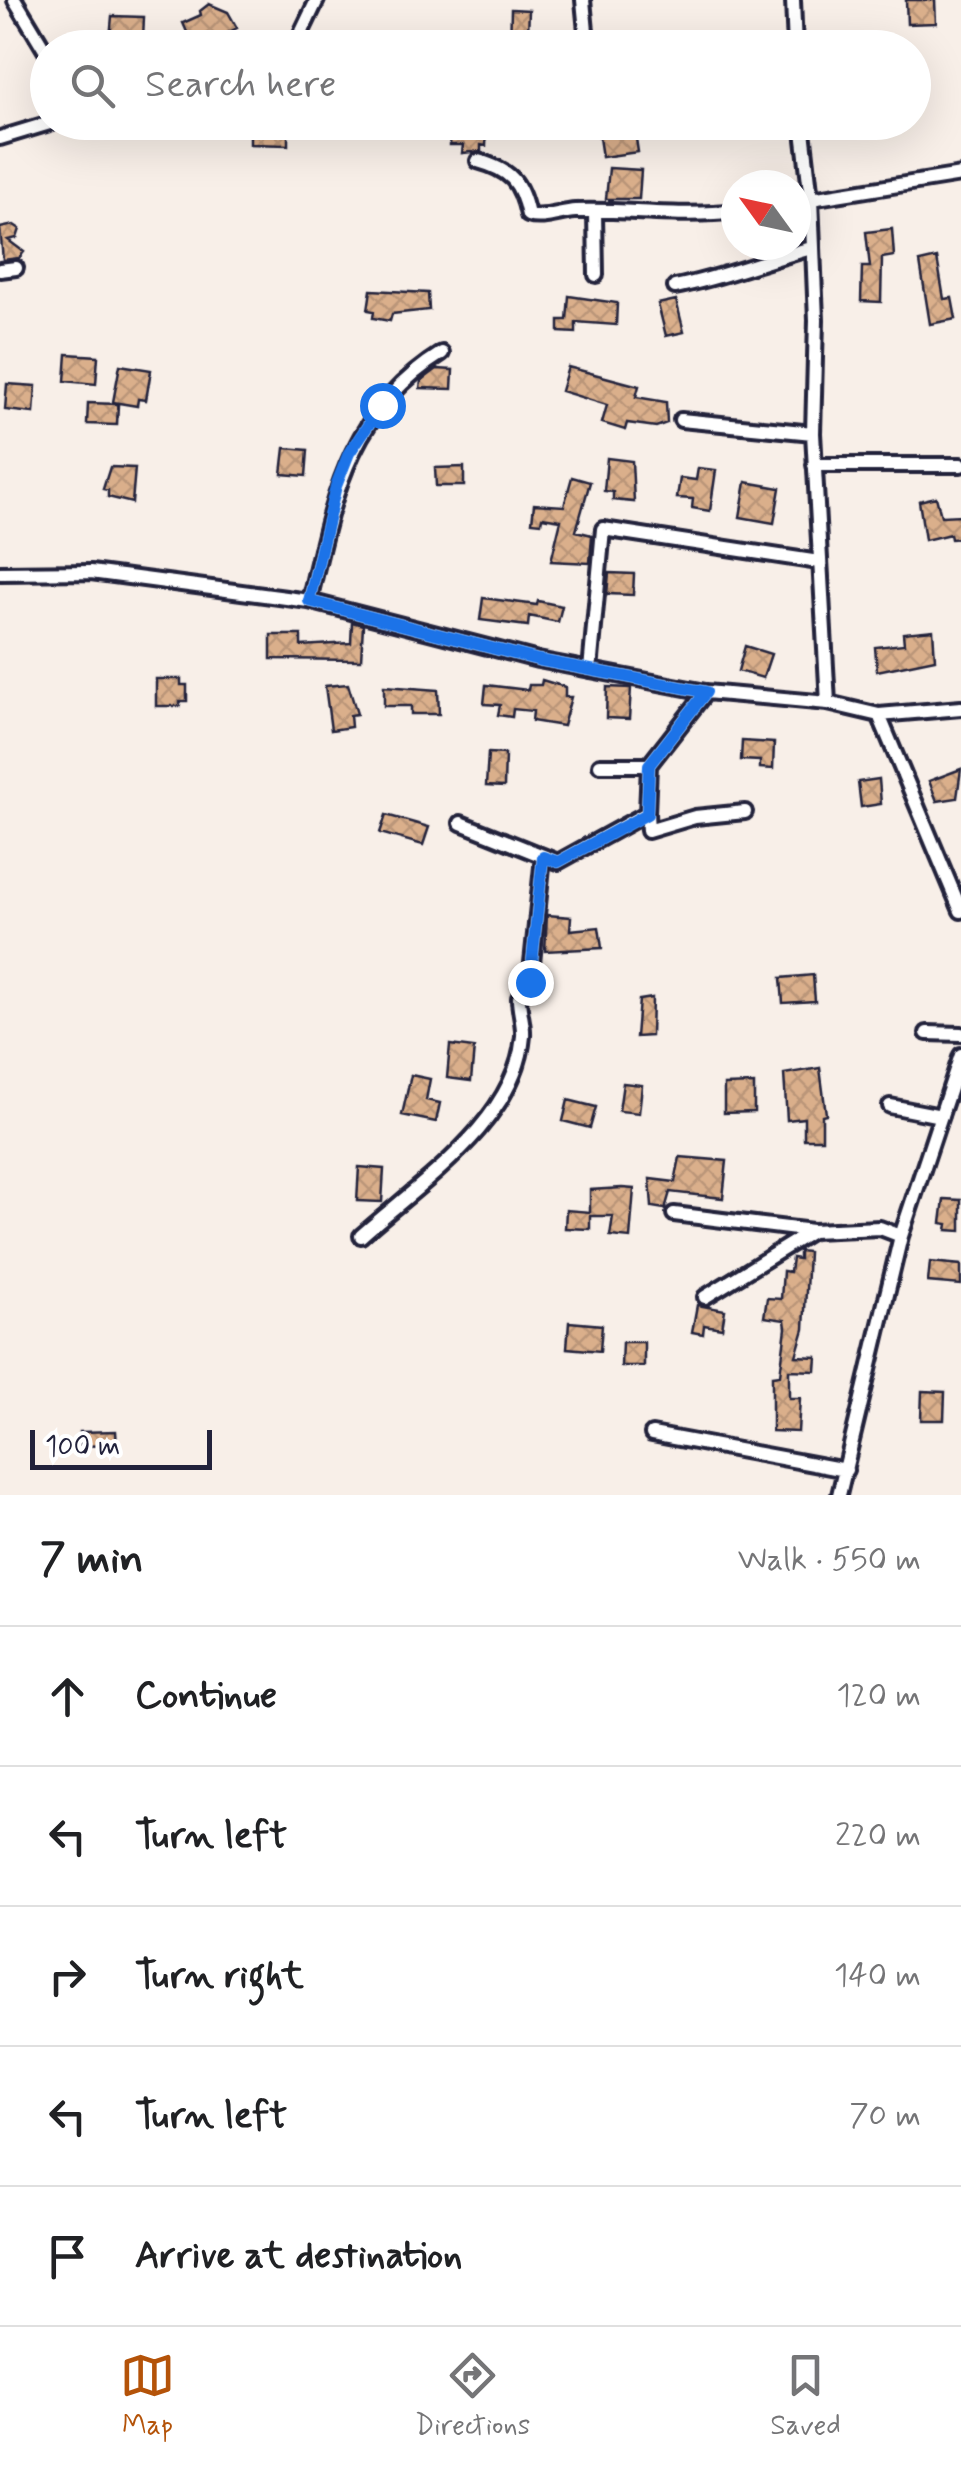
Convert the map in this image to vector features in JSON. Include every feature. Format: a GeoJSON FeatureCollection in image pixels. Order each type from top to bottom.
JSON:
{"type":"FeatureCollection","features":[{"type":"Feature","properties":{"kind":"street"},"geometry":{"type":"LineString","coordinates":[[15,0],[33,30]]}},
{"type":"Feature","properties":{"kind":"street"},"geometry":{"type":"LineString","coordinates":[[303,30],[317,0]]}},
{"type":"Feature","properties":{"kind":"street"},"geometry":{"type":"LineString","coordinates":[[583,0],[586,30]]}},
{"type":"Feature","properties":{"kind":"street"},"geometry":{"type":"LineString","coordinates":[[792,0],[794,30]]}},
{"type":"Feature","properties":{"kind":"street"},"geometry":{"type":"LineString","coordinates":[[0,138],[30,129]]}},
{"type":"Feature","properties":{"kind":"street"},"geometry":{"type":"LineString","coordinates":[[803,140],[804,170]]}},
{"type":"Feature","properties":{"kind":"street"},"geometry":{"type":"LineString","coordinates":[[478,161],[502,167],[515,177],[524,193],[528,215],[534,218],[595,212],[683,216],[721,212]]}},
{"type":"Feature","properties":{"kind":"street"},"geometry":{"type":"LineString","coordinates":[[811,204],[961,175]]}},
{"type":"Feature","properties":{"kind":"street"},"geometry":{"type":"LineString","coordinates":[[595,212],[596,276]]}},
{"type":"Feature","properties":{"kind":"street"},"geometry":{"type":"LineString","coordinates":[[811,241],[814,465],[828,703]]}},
{"type":"Feature","properties":{"kind":"street"},"geometry":{"type":"LineString","coordinates":[[676,287],[718,279],[750,264],[812,248]]}},
{"type":"Feature","properties":{"kind":"street"},"geometry":{"type":"LineString","coordinates":[[0,270],[16,268]]}},
{"type":"Feature","properties":{"kind":"street"},"geometry":{"type":"LineString","coordinates":[[309,601],[336,486],[349,453],[412,371],[442,352]]}},
{"type":"Feature","properties":{"kind":"street"},"geometry":{"type":"LineString","coordinates":[[680,420],[813,433]]}},
{"type":"Feature","properties":{"kind":"street"},"geometry":{"type":"LineString","coordinates":[[814,465],[961,465]]}},
{"type":"Feature","properties":{"kind":"street"},"geometry":{"type":"LineString","coordinates":[[590,670],[604,529],[819,562]]}},
{"type":"Feature","properties":{"kind":"street"},"geometry":{"type":"LineString","coordinates":[[0,573],[91,572],[309,601],[590,670],[706,692],[828,703],[879,715],[961,708]]}},
{"type":"Feature","properties":{"kind":"street"},"geometry":{"type":"LineString","coordinates":[[706,692],[649,765],[648,830],[694,817],[746,812]]}},
{"type":"Feature","properties":{"kind":"street"},"geometry":{"type":"LineString","coordinates":[[879,715],[961,911]]}},
{"type":"Feature","properties":{"kind":"street"},"geometry":{"type":"LineString","coordinates":[[600,765],[649,765]]}},
{"type":"Feature","properties":{"kind":"street"},"geometry":{"type":"LineString","coordinates":[[462,824],[558,862],[647,814]]}},
{"type":"Feature","properties":{"kind":"street"},"geometry":{"type":"LineString","coordinates":[[362,1236],[486,1126],[502,1097],[523,1035],[519,998],[530,982],[543,857]]}},
{"type":"Feature","properties":{"kind":"street"},"geometry":{"type":"LineString","coordinates":[[927,1034],[961,1034]]}},
{"type":"Feature","properties":{"kind":"street"},"geometry":{"type":"LineString","coordinates":[[839,1495],[902,1236],[941,1116],[956,1090],[961,1055]]}},
{"type":"Feature","properties":{"kind":"street"},"geometry":{"type":"LineString","coordinates":[[890,1106],[941,1116]]}},
{"type":"Feature","properties":{"kind":"street"},"geometry":{"type":"LineString","coordinates":[[674,1214],[812,1231],[880,1228],[902,1236]]}},
{"type":"Feature","properties":{"kind":"street"},"geometry":{"type":"LineString","coordinates":[[705,1297],[812,1231]]}},
{"type":"Feature","properties":{"kind":"street"},"geometry":{"type":"LineString","coordinates":[[652,1434],[846,1470]]}},
{"type":"Feature","properties":{"kind":"building"},"geometry":{"type":"Polygon","coordinates":[[[906,0],[935,0],[936,23],[907,24],[906,0]]]}},
{"type":"Feature","properties":{"kind":"building"},"geometry":{"type":"Polygon","coordinates":[[[209,4],[228,12],[237,28],[186,30],[183,23],[201,15],[200,11],[209,4]]]}},
{"type":"Feature","properties":{"kind":"building"},"geometry":{"type":"Polygon","coordinates":[[[511,9],[529,10],[528,30],[510,30],[511,9]]]}},
{"type":"Feature","properties":{"kind":"building"},"geometry":{"type":"Polygon","coordinates":[[[112,16],[144,17],[143,30],[111,30],[112,16]]]}},
{"type":"Feature","properties":{"kind":"building"},"geometry":{"type":"Polygon","coordinates":[[[250,140],[288,140],[288,145],[250,144],[250,140]]]}},
{"type":"Feature","properties":{"kind":"building"},"geometry":{"type":"Polygon","coordinates":[[[450,140],[486,140],[481,151],[462,153],[463,145],[450,145],[450,140]]]}},
{"type":"Feature","properties":{"kind":"building"},"geometry":{"type":"Polygon","coordinates":[[[599,140],[636,140],[638,152],[602,157],[599,140]]]}},
{"type":"Feature","properties":{"kind":"building"},"geometry":{"type":"Polygon","coordinates":[[[609,168],[641,170],[639,199],[606,199],[609,168]]]}},
{"type":"Feature","properties":{"kind":"building"},"geometry":{"type":"Polygon","coordinates":[[[14,225],[20,229],[17,238],[8,240],[24,252],[19,258],[3,260],[0,228],[14,225]]]}},
{"type":"Feature","properties":{"kind":"building"},"geometry":{"type":"Polygon","coordinates":[[[892,229],[894,256],[882,258],[881,302],[861,301],[862,267],[870,267],[866,232],[892,229]]]}},
{"type":"Feature","properties":{"kind":"building"},"geometry":{"type":"Polygon","coordinates":[[[937,258],[944,299],[952,298],[956,319],[930,324],[920,262],[937,258]]]}},
{"type":"Feature","properties":{"kind":"building"},"geometry":{"type":"Polygon","coordinates":[[[371,290],[428,293],[429,310],[392,314],[390,321],[373,318],[374,311],[368,310],[371,290]]]}},
{"type":"Feature","properties":{"kind":"building"},"geometry":{"type":"Polygon","coordinates":[[[569,296],[617,303],[616,325],[576,322],[576,333],[559,332],[559,320],[567,320],[569,296]]]}},
{"type":"Feature","properties":{"kind":"building"},"geometry":{"type":"Polygon","coordinates":[[[676,300],[684,332],[666,336],[658,304],[676,300]]]}},
{"type":"Feature","properties":{"kind":"building"},"geometry":{"type":"Polygon","coordinates":[[[67,354],[98,356],[96,384],[65,381],[67,354]]]}},
{"type":"Feature","properties":{"kind":"building"},"geometry":{"type":"Polygon","coordinates":[[[120,365],[151,370],[146,400],[138,399],[137,406],[113,402],[120,365]]]}},
{"type":"Feature","properties":{"kind":"building"},"geometry":{"type":"Polygon","coordinates":[[[568,367],[639,386],[636,397],[666,402],[667,423],[656,427],[627,423],[625,430],[602,423],[607,405],[561,391],[568,367]]]}},
{"type":"Feature","properties":{"kind":"building"},"geometry":{"type":"Polygon","coordinates":[[[437,369],[453,370],[452,389],[420,388],[421,381],[437,369]]]}},
{"type":"Feature","properties":{"kind":"building"},"geometry":{"type":"Polygon","coordinates":[[[7,384],[36,386],[34,413],[5,410],[7,384]]]}},
{"type":"Feature","properties":{"kind":"building"},"geometry":{"type":"Polygon","coordinates":[[[88,403],[118,404],[117,425],[87,424],[88,403]]]}},
{"type":"Feature","properties":{"kind":"building"},"geometry":{"type":"Polygon","coordinates":[[[285,448],[308,450],[306,476],[282,474],[285,448]]]}},
{"type":"Feature","properties":{"kind":"building"},"geometry":{"type":"Polygon","coordinates":[[[607,458],[632,461],[634,502],[613,500],[613,492],[604,491],[607,458]]]}},
{"type":"Feature","properties":{"kind":"building"},"geometry":{"type":"Polygon","coordinates":[[[110,467],[135,468],[132,503],[108,497],[108,490],[103,489],[110,467]]]}},
{"type":"Feature","properties":{"kind":"building"},"geometry":{"type":"Polygon","coordinates":[[[464,467],[464,486],[436,486],[435,468],[464,467]]]}},
{"type":"Feature","properties":{"kind":"building"},"geometry":{"type":"Polygon","coordinates":[[[698,468],[716,470],[710,511],[692,508],[693,499],[677,498],[680,478],[696,480],[698,468]]]}},
{"type":"Feature","properties":{"kind":"building"},"geometry":{"type":"Polygon","coordinates":[[[572,477],[590,482],[576,531],[592,535],[590,563],[551,561],[561,520],[542,517],[541,523],[532,522],[534,504],[564,506],[572,477]]]}},
{"type":"Feature","properties":{"kind":"building"},"geometry":{"type":"Polygon","coordinates":[[[746,482],[780,488],[774,523],[740,517],[746,482]]]}},
{"type":"Feature","properties":{"kind":"building"},"geometry":{"type":"Polygon","coordinates":[[[936,497],[941,516],[961,515],[961,538],[951,539],[950,534],[925,540],[919,501],[936,497]]]}},
{"type":"Feature","properties":{"kind":"building"},"geometry":{"type":"Polygon","coordinates":[[[609,573],[634,574],[633,595],[607,594],[609,573]]]}},
{"type":"Feature","properties":{"kind":"building"},"geometry":{"type":"Polygon","coordinates":[[[483,598],[562,606],[558,622],[529,616],[528,626],[480,620],[483,598]]]}},
{"type":"Feature","properties":{"kind":"building"},"geometry":{"type":"Polygon","coordinates":[[[352,622],[363,625],[361,660],[271,659],[271,635],[301,635],[301,646],[351,643],[352,622]]]}},
{"type":"Feature","properties":{"kind":"building"},"geometry":{"type":"Polygon","coordinates":[[[933,630],[935,659],[877,671],[875,647],[904,644],[903,633],[933,630]]]}},
{"type":"Feature","properties":{"kind":"building"},"geometry":{"type":"Polygon","coordinates":[[[745,646],[771,654],[763,678],[738,671],[745,646]]]}},
{"type":"Feature","properties":{"kind":"building"},"geometry":{"type":"Polygon","coordinates":[[[156,679],[181,679],[181,685],[187,685],[187,701],[180,701],[180,706],[156,706],[156,679]]]}},
{"type":"Feature","properties":{"kind":"building"},"geometry":{"type":"Polygon","coordinates":[[[542,680],[565,687],[565,697],[571,697],[563,726],[532,721],[533,711],[513,709],[512,717],[498,715],[500,705],[484,704],[486,685],[528,690],[529,685],[541,685],[542,680]]]}},
{"type":"Feature","properties":{"kind":"building"},"geometry":{"type":"Polygon","coordinates":[[[348,684],[357,714],[350,715],[351,727],[331,730],[325,686],[348,684]]]}},
{"type":"Feature","properties":{"kind":"building"},"geometry":{"type":"Polygon","coordinates":[[[384,686],[438,690],[439,714],[411,714],[411,706],[384,706],[384,686]]]}},
{"type":"Feature","properties":{"kind":"building"},"geometry":{"type":"Polygon","coordinates":[[[607,687],[631,688],[629,719],[606,718],[607,687]]]}},
{"type":"Feature","properties":{"kind":"building"},"geometry":{"type":"Polygon","coordinates":[[[742,741],[774,743],[773,769],[760,768],[760,761],[741,760],[742,741]]]}},
{"type":"Feature","properties":{"kind":"building"},"geometry":{"type":"Polygon","coordinates":[[[488,753],[505,754],[504,787],[486,786],[488,753]]]}},
{"type":"Feature","properties":{"kind":"building"},"geometry":{"type":"Polygon","coordinates":[[[961,769],[957,798],[937,801],[929,781],[961,769]]]}},
{"type":"Feature","properties":{"kind":"building"},"geometry":{"type":"Polygon","coordinates":[[[879,779],[881,804],[861,807],[858,782],[879,779]]]}},
{"type":"Feature","properties":{"kind":"building"},"geometry":{"type":"Polygon","coordinates":[[[386,815],[429,827],[423,845],[380,833],[386,815]]]}},
{"type":"Feature","properties":{"kind":"building"},"geometry":{"type":"Polygon","coordinates":[[[547,915],[571,917],[570,930],[599,927],[602,948],[545,951],[547,915]]]}},
{"type":"Feature","properties":{"kind":"building"},"geometry":{"type":"Polygon","coordinates":[[[813,975],[815,1001],[783,1003],[781,978],[813,975]]]}},
{"type":"Feature","properties":{"kind":"building"},"geometry":{"type":"Polygon","coordinates":[[[652,998],[651,1036],[636,1037],[639,1000],[652,998]]]}},
{"type":"Feature","properties":{"kind":"building"},"geometry":{"type":"Polygon","coordinates":[[[450,1045],[474,1048],[471,1081],[447,1078],[450,1045]]]}},
{"type":"Feature","properties":{"kind":"building"},"geometry":{"type":"Polygon","coordinates":[[[820,1068],[826,1114],[822,1115],[822,1139],[804,1139],[804,1118],[787,1120],[784,1074],[820,1068]]]}},
{"type":"Feature","properties":{"kind":"building"},"geometry":{"type":"Polygon","coordinates":[[[411,1075],[430,1079],[426,1100],[440,1103],[436,1122],[402,1115],[411,1075]]]}},
{"type":"Feature","properties":{"kind":"building"},"geometry":{"type":"Polygon","coordinates":[[[623,1083],[642,1085],[639,1113],[619,1111],[623,1083]]]}},
{"type":"Feature","properties":{"kind":"building"},"geometry":{"type":"Polygon","coordinates":[[[754,1084],[754,1112],[724,1113],[724,1085],[754,1084]]]}},
{"type":"Feature","properties":{"kind":"building"},"geometry":{"type":"Polygon","coordinates":[[[568,1100],[596,1107],[590,1128],[563,1121],[568,1100]]]}},
{"type":"Feature","properties":{"kind":"building"},"geometry":{"type":"Polygon","coordinates":[[[680,1157],[727,1161],[723,1198],[670,1192],[665,1209],[652,1207],[650,1179],[675,1182],[680,1157]]]}},
{"type":"Feature","properties":{"kind":"building"},"geometry":{"type":"Polygon","coordinates":[[[359,1167],[384,1169],[382,1202],[357,1201],[359,1167]]]}},
{"type":"Feature","properties":{"kind":"building"},"geometry":{"type":"Polygon","coordinates":[[[634,1189],[630,1238],[610,1236],[613,1216],[590,1216],[590,1229],[565,1228],[566,1210],[590,1212],[590,1190],[634,1189]]]}},
{"type":"Feature","properties":{"kind":"building"},"geometry":{"type":"Polygon","coordinates":[[[944,1199],[961,1200],[961,1231],[947,1230],[948,1224],[941,1223],[944,1199]]]}},
{"type":"Feature","properties":{"kind":"building"},"geometry":{"type":"Polygon","coordinates":[[[799,1251],[808,1252],[804,1329],[796,1356],[817,1357],[816,1371],[789,1370],[789,1398],[800,1398],[798,1432],[772,1431],[772,1376],[780,1375],[786,1328],[785,1320],[764,1317],[767,1298],[781,1299],[783,1271],[790,1272],[792,1258],[799,1259],[799,1251]]]}},
{"type":"Feature","properties":{"kind":"building"},"geometry":{"type":"Polygon","coordinates":[[[930,1262],[961,1265],[961,1285],[928,1282],[930,1262]]]}},
{"type":"Feature","properties":{"kind":"building"},"geometry":{"type":"Polygon","coordinates":[[[697,1305],[725,1310],[722,1328],[704,1325],[703,1334],[692,1332],[697,1305]]]}},
{"type":"Feature","properties":{"kind":"building"},"geometry":{"type":"Polygon","coordinates":[[[569,1322],[602,1325],[600,1351],[567,1348],[569,1322]]]}},
{"type":"Feature","properties":{"kind":"building"},"geometry":{"type":"Polygon","coordinates":[[[622,1342],[644,1342],[644,1366],[621,1366],[622,1342]]]}},
{"type":"Feature","properties":{"kind":"building"},"geometry":{"type":"Polygon","coordinates":[[[922,1391],[945,1392],[944,1420],[921,1420],[922,1391]]]}},
{"type":"Feature","properties":{"kind":"building"},"geometry":{"type":"Polygon","coordinates":[[[116,1431],[117,1445],[81,1446],[80,1432],[116,1431]]]}},
{"type":"Feature","properties":{"kind":"route"},"geometry":{"type":"LineString","coordinates":[[382,405],[349,453],[336,486],[309,601],[538,660],[706,692],[649,765],[647,814],[558,862],[543,857],[530,982]]}}]}
